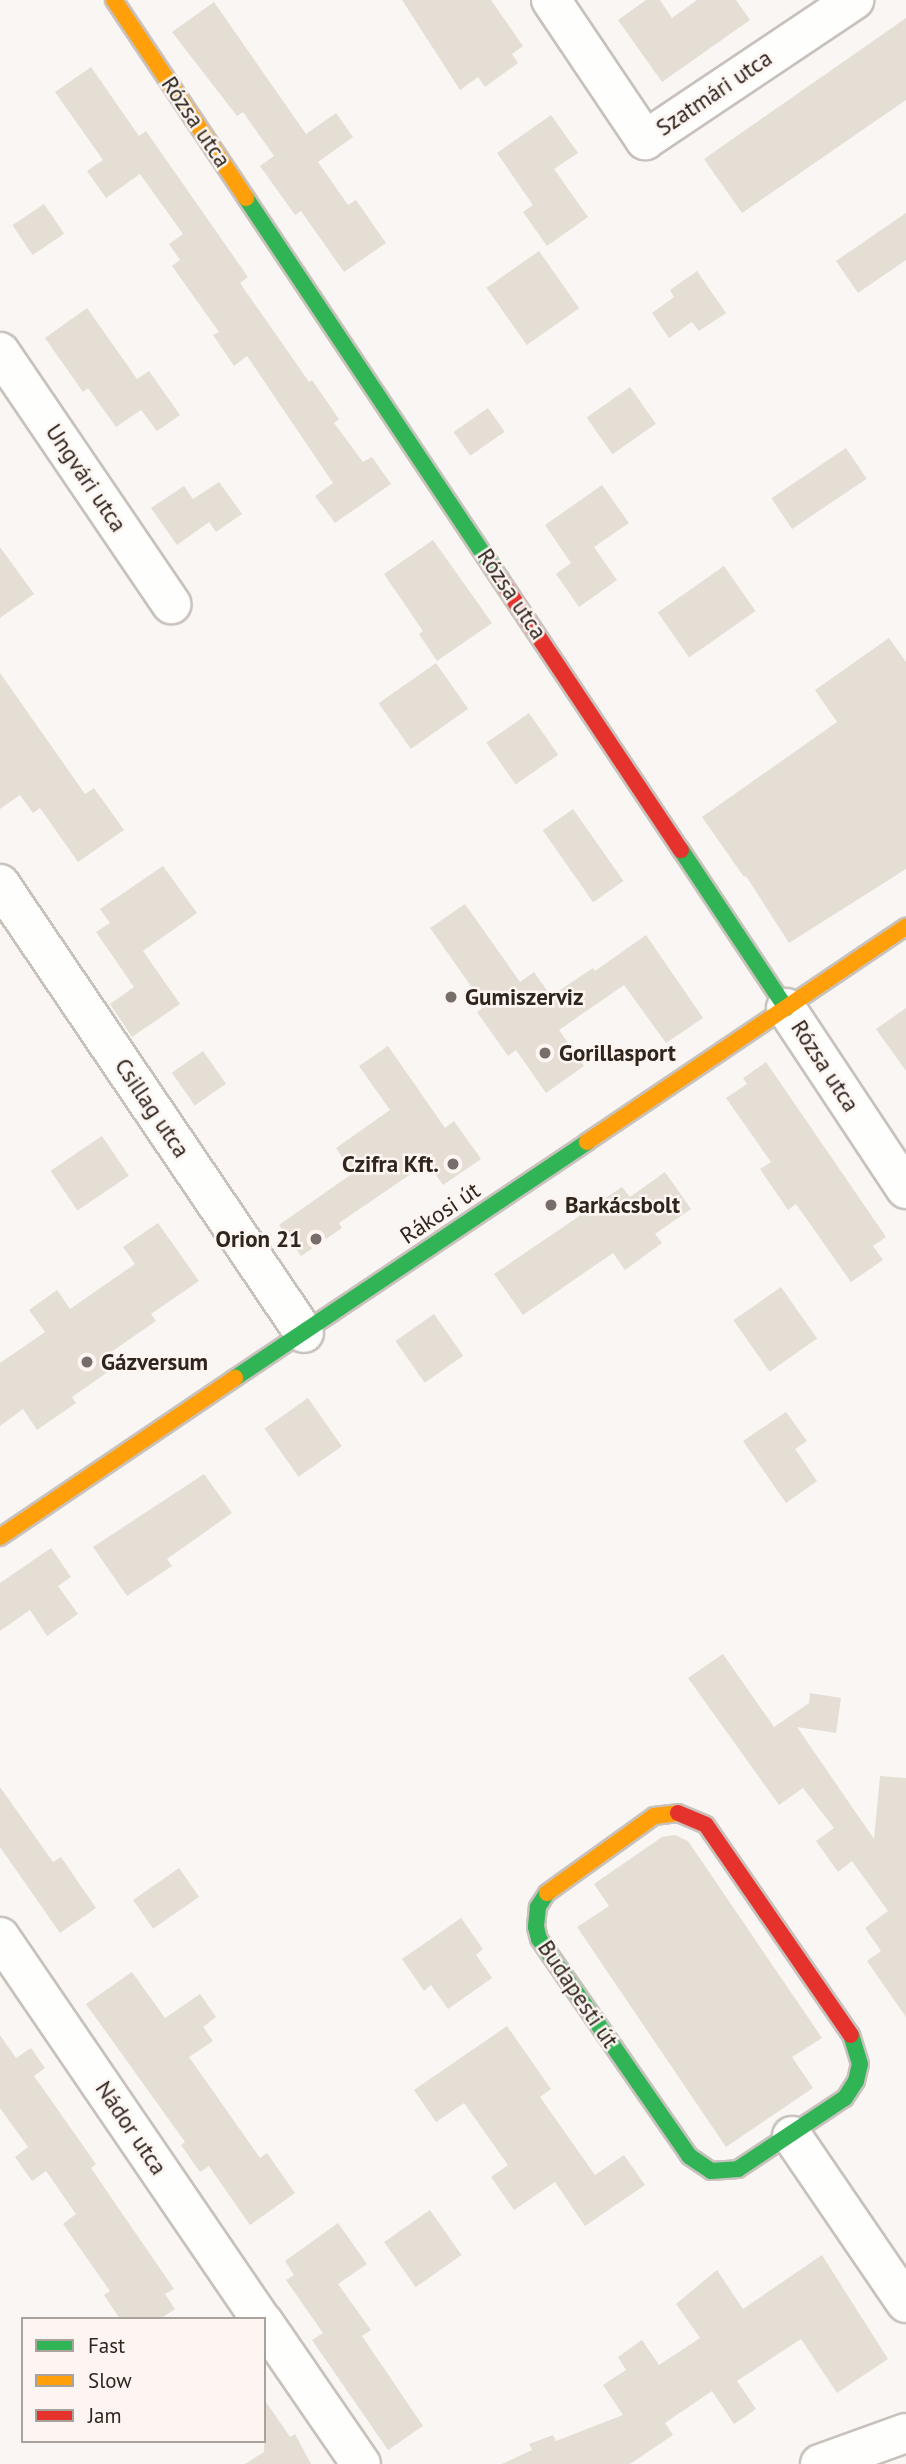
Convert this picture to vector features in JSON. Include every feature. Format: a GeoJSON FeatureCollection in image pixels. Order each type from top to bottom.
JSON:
{"type":"FeatureCollection","features":[{"type":"Feature","properties":{"kind":"street","name":"Rózsa utca"},"geometry":{"type":"LineString","coordinates":[[114,0],[906,1189]]}},
{"type":"Feature","properties":{"kind":"street","name":"Szatmári utca"},"geometry":{"type":"LineString","coordinates":[[551,0],[645,140],[854,0]]}},
{"type":"Feature","properties":{"kind":"street","name":"Ungvári utca"},"geometry":{"type":"LineString","coordinates":[[0,352],[171,604]]}},
{"type":"Feature","properties":{"kind":"street","name":"Csillag utca"},"geometry":{"type":"LineString","coordinates":[[0,884],[304,1333]]}},
{"type":"Feature","properties":{"kind":"street","name":"Rákosi út"},"geometry":{"type":"LineString","coordinates":[[0,1537],[906,927]]}},
{"type":"Feature","properties":{"kind":"street","name":"Budapesti út"},"geometry":{"type":"LineString","coordinates":[[678,1813],[706,1825],[854,2040],[860,2064],[859,2074],[851,2090],[792,2136],[738,2169],[717,2172],[699,2165],[689,2155],[539,1939],[536,1917],[543,1895],[654,1816],[678,1813]]}},
{"type":"Feature","properties":{"kind":"street","name":"Nádor utca"},"geometry":{"type":"LineString","coordinates":[[0,1937],[260,2317]]}},
{"type":"Feature","properties":{"kind":"street"},"geometry":{"type":"LineString","coordinates":[[792,2136],[906,2303]]}},
{"type":"Feature","properties":{"kind":"street"},"geometry":{"type":"LineString","coordinates":[[266,2326],[361,2464]]}},
{"type":"Feature","properties":{"kind":"street"},"geometry":{"type":"LineString","coordinates":[[820,2464],[906,2433]]}},
{"type":"Feature","properties":{"kind":"building"},"geometry":{"type":"Polygon","coordinates":[[[402,0],[491,0],[523,46],[512,54],[518,63],[485,87],[478,77],[460,90],[402,0]]]}},
{"type":"Feature","properties":{"kind":"building"},"geometry":{"type":"Polygon","coordinates":[[[646,0],[660,0],[672,18],[697,0],[736,0],[750,20],[662,82],[618,20],[646,0]]]}},
{"type":"Feature","properties":{"kind":"building"},"geometry":{"type":"Polygon","coordinates":[[[214,2],[306,134],[336,113],[353,137],[318,162],[348,205],[356,200],[386,243],[344,272],[301,211],[295,215],[260,166],[274,156],[243,112],[237,116],[172,32],[214,2]]]}},
{"type":"Feature","properties":{"kind":"building"},"geometry":{"type":"Polygon","coordinates":[[[906,18],[906,100],[742,213],[704,159],[906,18]]]}},
{"type":"Feature","properties":{"kind":"building"},"geometry":{"type":"Polygon","coordinates":[[[91,67],[139,136],[146,131],[248,277],[240,283],[309,382],[312,380],[339,419],[334,423],[363,462],[372,457],[391,484],[335,523],[315,496],[333,483],[247,356],[234,366],[213,335],[219,332],[172,266],[180,260],[169,244],[183,234],[140,174],[106,198],[87,171],[103,160],[55,92],[91,67]]]}},
{"type":"Feature","properties":{"kind":"building"},"geometry":{"type":"Polygon","coordinates":[[[551,115],[578,153],[554,169],[588,217],[547,246],[523,212],[533,205],[497,153],[551,115]]]}},
{"type":"Feature","properties":{"kind":"building"},"geometry":{"type":"Polygon","coordinates":[[[44,204],[64,234],[33,255],[12,225],[44,204]]]}},
{"type":"Feature","properties":{"kind":"building"},"geometry":{"type":"Polygon","coordinates":[[[906,213],[906,260],[858,293],[836,261],[906,213]]]}},
{"type":"Feature","properties":{"kind":"building"},"geometry":{"type":"Polygon","coordinates":[[[539,251],[579,308],[527,345],[487,288],[539,251]]]}},
{"type":"Feature","properties":{"kind":"building"},"geometry":{"type":"Polygon","coordinates":[[[697,271],[726,313],[699,331],[692,322],[669,338],[652,313],[674,297],[670,290],[697,271]]]}},
{"type":"Feature","properties":{"kind":"building"},"geometry":{"type":"Polygon","coordinates":[[[87,308],[137,379],[149,371],[180,415],[157,431],[141,410],[116,427],[88,388],[83,392],[45,338],[87,308]]]}},
{"type":"Feature","properties":{"kind":"building"},"geometry":{"type":"Polygon","coordinates":[[[630,387],[656,424],[612,454],[587,417],[630,387]]]}},
{"type":"Feature","properties":{"kind":"building"},"geometry":{"type":"Polygon","coordinates":[[[488,408],[505,432],[470,456],[454,432],[488,408]]]}},
{"type":"Feature","properties":{"kind":"building"},"geometry":{"type":"Polygon","coordinates":[[[846,448],[867,479],[792,529],[771,498],[846,448]]]}},
{"type":"Feature","properties":{"kind":"building"},"geometry":{"type":"Polygon","coordinates":[[[219,482],[242,514],[216,532],[209,522],[177,545],[151,508],[184,486],[193,499],[219,482]]]}},
{"type":"Feature","properties":{"kind":"building"},"geometry":{"type":"Polygon","coordinates":[[[602,485],[629,523],[594,547],[617,580],[579,607],[556,574],[571,563],[545,525],[602,485]]]}},
{"type":"Feature","properties":{"kind":"building"},"geometry":{"type":"Polygon","coordinates":[[[433,540],[492,623],[437,661],[419,634],[423,631],[384,574],[433,540]]]}},
{"type":"Feature","properties":{"kind":"building"},"geometry":{"type":"Polygon","coordinates":[[[0,547],[34,594],[0,618],[0,547]]]}},
{"type":"Feature","properties":{"kind":"building"},"geometry":{"type":"Polygon","coordinates":[[[724,566],[756,611],[689,658],[658,612],[724,566]]]}},
{"type":"Feature","properties":{"kind":"building"},"geometry":{"type":"Polygon","coordinates":[[[889,638],[906,662],[906,869],[789,943],[746,876],[744,877],[702,817],[837,722],[815,690],[889,638]]]}},
{"type":"Feature","properties":{"kind":"building"},"geometry":{"type":"Polygon","coordinates":[[[436,663],[468,709],[411,749],[379,703],[436,663]]]}},
{"type":"Feature","properties":{"kind":"building"},"geometry":{"type":"Polygon","coordinates":[[[0,673],[85,794],[94,788],[124,830],[78,862],[40,808],[33,813],[20,795],[0,809],[0,673]]]}},
{"type":"Feature","properties":{"kind":"building"},"geometry":{"type":"Polygon","coordinates":[[[529,713],[558,755],[516,785],[486,743],[529,713]]]}},
{"type":"Feature","properties":{"kind":"building"},"geometry":{"type":"Polygon","coordinates":[[[573,809],[623,881],[593,902],[543,830],[573,809]]]}},
{"type":"Feature","properties":{"kind":"building"},"geometry":{"type":"Polygon","coordinates":[[[163,866],[197,913],[143,951],[180,1004],[132,1037],[110,1004],[134,987],[96,932],[110,923],[100,909],[163,866]]]}},
{"type":"Feature","properties":{"kind":"building"},"geometry":{"type":"Polygon","coordinates":[[[465,904],[520,982],[534,972],[551,996],[593,968],[595,971],[646,935],[703,1018],[666,1043],[624,985],[559,1030],[584,1066],[546,1093],[516,1050],[508,1056],[477,1012],[485,1006],[430,928],[465,904]]]}},
{"type":"Feature","properties":{"kind":"building"},"geometry":{"type":"Polygon","coordinates":[[[906,1008],[906,1071],[876,1029],[906,1008]]]}},
{"type":"Feature","properties":{"kind":"building"},"geometry":{"type":"Polygon","coordinates":[[[388,1046],[445,1128],[454,1121],[481,1159],[443,1185],[427,1163],[339,1223],[342,1228],[301,1256],[279,1225],[353,1173],[336,1148],[390,1110],[359,1066],[388,1046]]]}},
{"type":"Feature","properties":{"kind":"building"},"geometry":{"type":"Polygon","coordinates":[[[203,1051],[226,1084],[195,1106],[172,1073],[203,1051]]]}},
{"type":"Feature","properties":{"kind":"building"},"geometry":{"type":"Polygon","coordinates":[[[766,1062],[886,1237],[873,1246],[883,1260],[851,1282],[796,1204],[788,1210],[760,1169],[771,1162],[726,1098],[747,1084],[743,1078],[766,1062]]]}},
{"type":"Feature","properties":{"kind":"building"},"geometry":{"type":"Polygon","coordinates":[[[102,1136],[129,1176],[77,1210],[51,1171],[102,1136]]]}},
{"type":"Feature","properties":{"kind":"building"},"geometry":{"type":"Polygon","coordinates":[[[665,1172],[691,1209],[655,1234],[662,1243],[625,1270],[613,1253],[523,1315],[494,1274],[622,1187],[630,1197],[665,1172]]]}},
{"type":"Feature","properties":{"kind":"building"},"geometry":{"type":"Polygon","coordinates":[[[158,1223],[199,1281],[151,1314],[156,1321],[104,1357],[112,1369],[72,1397],[76,1403],[37,1430],[23,1409],[0,1426],[0,1363],[45,1332],[29,1310],[57,1290],[70,1309],[135,1264],[123,1247],[158,1223]]]}},
{"type":"Feature","properties":{"kind":"building"},"geometry":{"type":"Polygon","coordinates":[[[781,1287],[817,1339],[770,1372],[733,1320],[781,1287]]]}},
{"type":"Feature","properties":{"kind":"building"},"geometry":{"type":"Polygon","coordinates":[[[434,1314],[463,1356],[425,1383],[395,1341],[434,1314]]]}},
{"type":"Feature","properties":{"kind":"building"},"geometry":{"type":"Polygon","coordinates":[[[308,1398],[342,1446],[298,1477],[265,1428],[308,1398]]]}},
{"type":"Feature","properties":{"kind":"building"},"geometry":{"type":"Polygon","coordinates":[[[786,1412],[807,1441],[795,1449],[817,1481],[786,1503],[743,1441],[786,1412]]]}},
{"type":"Feature","properties":{"kind":"building"},"geometry":{"type":"Polygon","coordinates":[[[204,1474],[232,1513],[167,1559],[172,1566],[127,1596],[93,1547],[204,1474]]]}},
{"type":"Feature","properties":{"kind":"building"},"geometry":{"type":"Polygon","coordinates":[[[51,1548],[71,1577],[58,1586],[78,1614],[47,1636],[30,1610],[0,1631],[0,1583],[51,1548]]]}},
{"type":"Feature","properties":{"kind":"building"},"geometry":{"type":"Polygon","coordinates":[[[723,1654],[774,1727],[809,1703],[810,1693],[841,1698],[836,1733],[797,1727],[874,1839],[880,1776],[906,1778],[906,2017],[867,1961],[881,1951],[865,1928],[888,1911],[852,1861],[838,1872],[816,1841],[834,1828],[803,1788],[779,1805],[688,1678],[723,1654]]]}},
{"type":"Feature","properties":{"kind":"building"},"geometry":{"type":"Polygon","coordinates":[[[0,1787],[53,1862],[61,1857],[96,1908],[60,1933],[0,1847],[0,1787]]]}},
{"type":"Feature","properties":{"kind":"building"},"geometry":{"type":"Polygon","coordinates":[[[675,1835],[688,1841],[822,2038],[792,2057],[813,2088],[726,2147],[577,1927],[609,1906],[594,1884],[662,1837],[675,1835]]]}},
{"type":"Feature","properties":{"kind":"building"},"geometry":{"type":"Polygon","coordinates":[[[179,1868],[199,1897],[153,1929],[133,1900],[179,1868]]]}},
{"type":"Feature","properties":{"kind":"building"},"geometry":{"type":"Polygon","coordinates":[[[461,1918],[483,1949],[476,1955],[492,1978],[448,2009],[431,1985],[424,1991],[402,1959],[461,1918]]]}},
{"type":"Feature","properties":{"kind":"building"},"geometry":{"type":"Polygon","coordinates":[[[132,1972],[165,2018],[200,1994],[216,2017],[203,2027],[213,2041],[189,2057],[260,2158],[267,2153],[295,2193],[250,2225],[209,2166],[200,2172],[181,2145],[185,2142],[86,2004],[132,1972]]]}},
{"type":"Feature","properties":{"kind":"building"},"geometry":{"type":"Polygon","coordinates":[[[507,2026],[551,2089],[540,2097],[595,2175],[624,2155],[645,2185],[585,2226],[555,2182],[514,2210],[491,2177],[508,2165],[464,2103],[436,2122],[414,2090],[507,2026]]]}},
{"type":"Feature","properties":{"kind":"building"},"geometry":{"type":"Polygon","coordinates":[[[0,2035],[16,2058],[31,2048],[45,2068],[34,2076],[96,2164],[91,2168],[174,2289],[165,2294],[175,2309],[163,2317],[119,2317],[104,2295],[110,2291],[63,2224],[76,2214],[46,2171],[32,2181],[15,2157],[28,2147],[0,2108],[0,2035]]]}},
{"type":"Feature","properties":{"kind":"building"},"geometry":{"type":"Polygon","coordinates":[[[430,2210],[462,2255],[416,2287],[384,2242],[430,2210]]]}},
{"type":"Feature","properties":{"kind":"building"},"geometry":{"type":"Polygon","coordinates":[[[338,2223],[367,2264],[338,2284],[371,2330],[362,2336],[423,2426],[388,2450],[312,2340],[323,2333],[286,2280],[294,2275],[285,2261],[338,2223]]]}},
{"type":"Feature","properties":{"kind":"building"},"geometry":{"type":"Polygon","coordinates":[[[822,2255],[888,2359],[837,2393],[801,2339],[737,2381],[756,2409],[734,2424],[712,2391],[665,2423],[673,2435],[630,2464],[502,2464],[532,2450],[529,2444],[553,2435],[556,2441],[623,2415],[603,2385],[626,2370],[618,2357],[642,2340],[659,2365],[700,2338],[676,2304],[717,2270],[743,2309],[822,2255]]]}},
{"type":"Feature","properties":{"kind":"building"},"geometry":{"type":"Polygon","coordinates":[[[266,2402],[290,2437],[295,2434],[311,2464],[245,2464],[264,2452],[266,2402]]]}},
{"type":"Feature","properties":{"kind":"traffic: fast"},"geometry":{"type":"LineString","coordinates":[[246,198],[500,579]]}},
{"type":"Feature","properties":{"kind":"traffic: fast"},"geometry":{"type":"LineString","coordinates":[[681,850],[786,1008]]}},
{"type":"Feature","properties":{"kind":"traffic: fast"},"geometry":{"type":"LineString","coordinates":[[235,1378],[587,1142]]}},
{"type":"Feature","properties":{"kind":"traffic: fast"},"geometry":{"type":"LineString","coordinates":[[547,1893],[538,1907],[536,1927],[539,1939],[689,2156],[711,2171],[738,2169],[845,2098],[856,2081],[860,2064],[851,2035]]}},
{"type":"Feature","properties":{"kind":"traffic: slow"},"geometry":{"type":"LineString","coordinates":[[114,0],[246,198]]}},
{"type":"Feature","properties":{"kind":"traffic: slow"},"geometry":{"type":"LineString","coordinates":[[587,1142],[906,927]]}},
{"type":"Feature","properties":{"kind":"traffic: slow"},"geometry":{"type":"LineString","coordinates":[[0,1537],[235,1378]]}},
{"type":"Feature","properties":{"kind":"traffic: slow"},"geometry":{"type":"LineString","coordinates":[[547,1893],[654,1816],[678,1813]]}},
{"type":"Feature","properties":{"kind":"traffic: jam"},"geometry":{"type":"LineString","coordinates":[[500,579],[681,850]]}},
{"type":"Feature","properties":{"kind":"traffic: jam"},"geometry":{"type":"LineString","coordinates":[[678,1813],[706,1825],[851,2035]]}},
{"type":"Feature","properties":{"kind":"place","name":"Gumiszerviz"},"geometry":{"type":"Point","coordinates":[451,997]}},
{"type":"Feature","properties":{"kind":"place","name":"Gorillasport"},"geometry":{"type":"Point","coordinates":[545,1053]}},
{"type":"Feature","properties":{"kind":"place","name":"Czifra Kft."},"geometry":{"type":"Point","coordinates":[453,1164]}},
{"type":"Feature","properties":{"kind":"place","name":"Barkácsbolt"},"geometry":{"type":"Point","coordinates":[551,1205]}},
{"type":"Feature","properties":{"kind":"place","name":"Orion 21"},"geometry":{"type":"Point","coordinates":[316,1239]}},
{"type":"Feature","properties":{"kind":"place","name":"Gázversum"},"geometry":{"type":"Point","coordinates":[87,1362]}}]}
